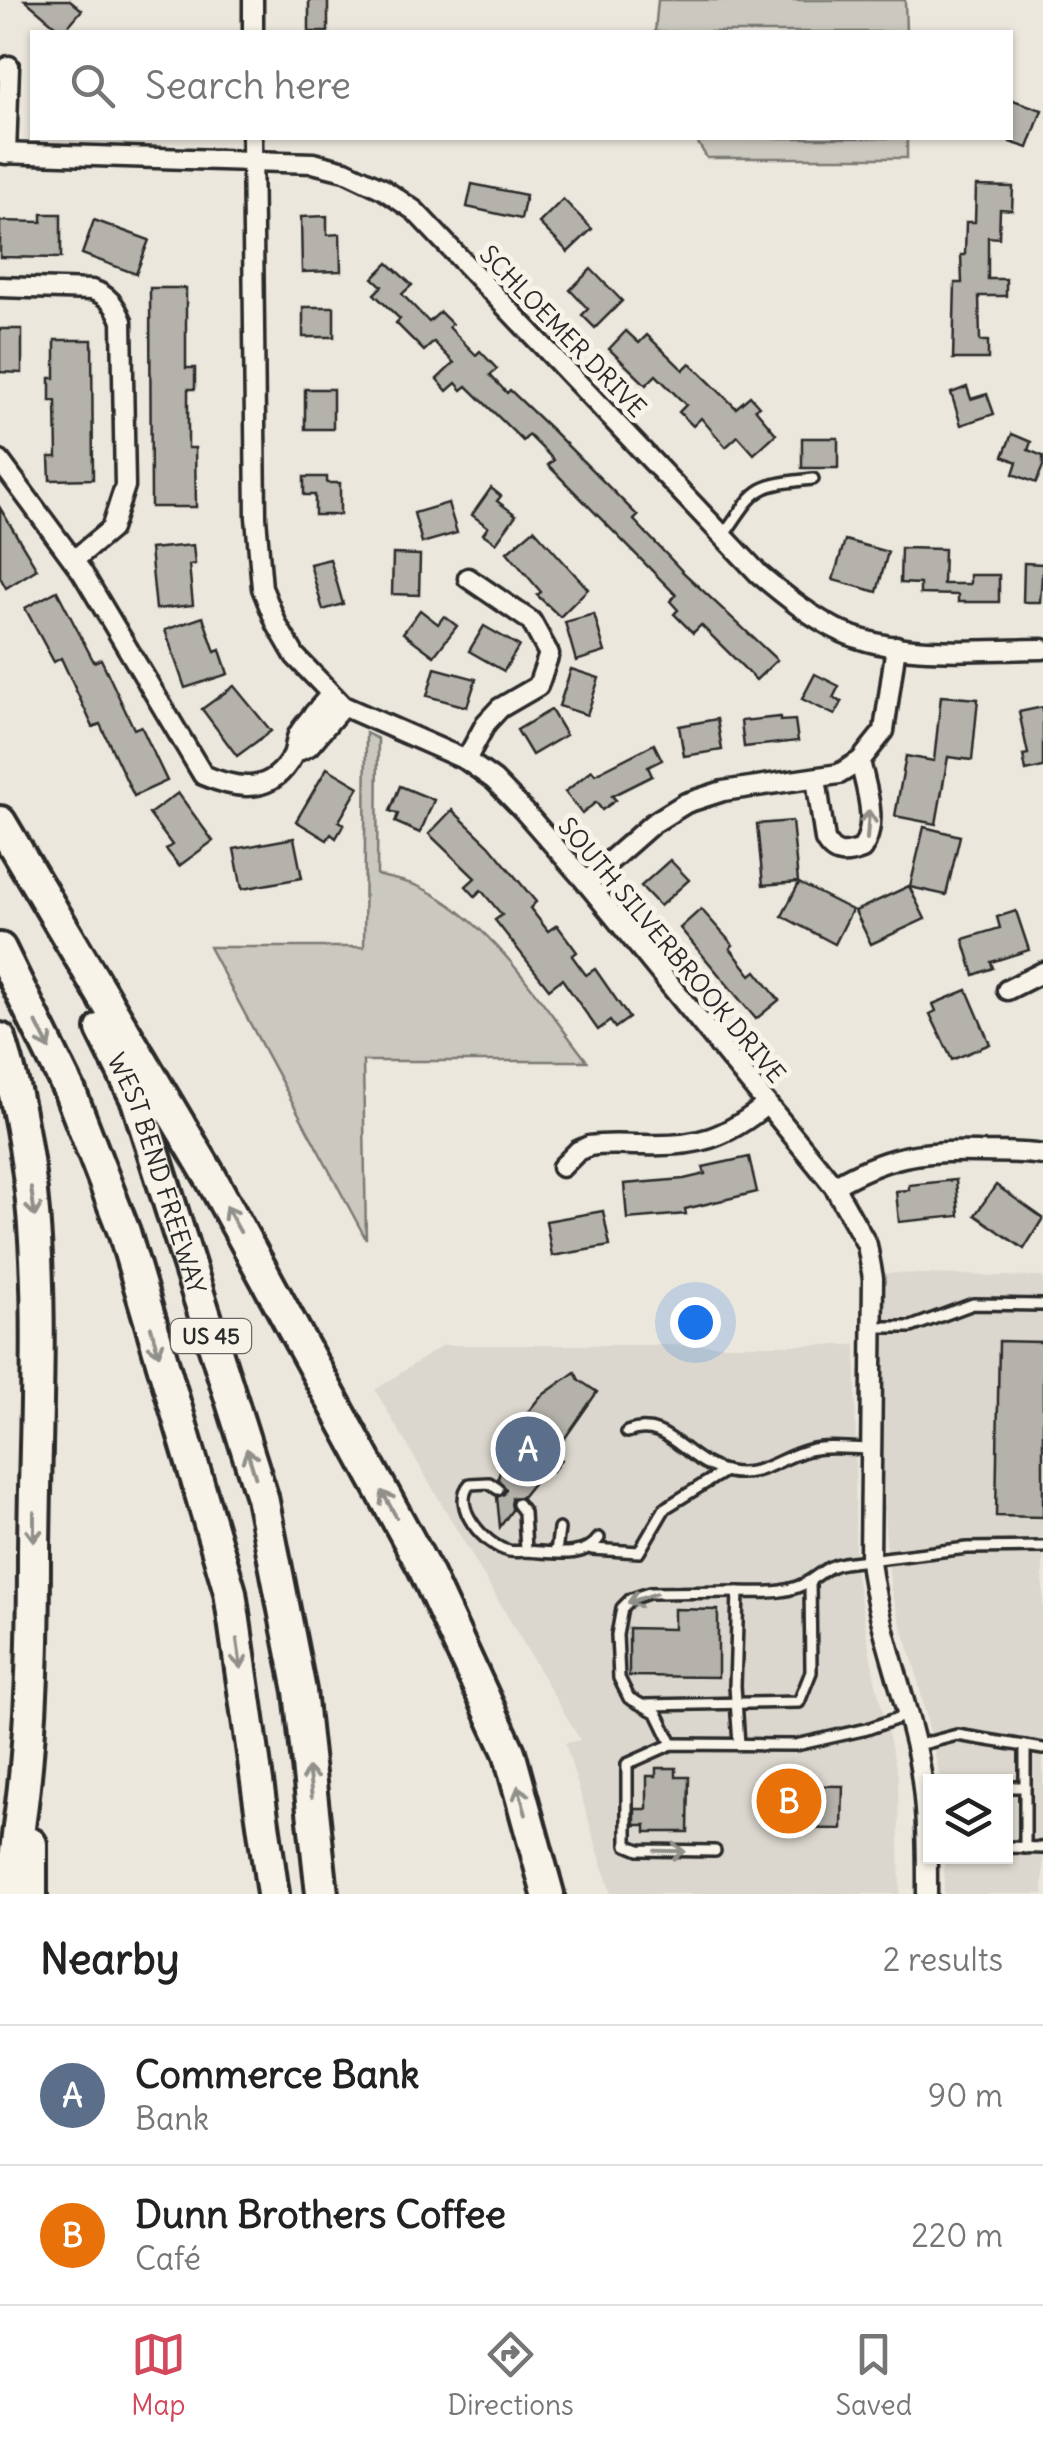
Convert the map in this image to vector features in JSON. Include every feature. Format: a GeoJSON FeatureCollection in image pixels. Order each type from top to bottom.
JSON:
{"type":"FeatureCollection","features":[{"type":"Feature","properties":{"kind":"highway","name":"WEST BEND FREEWAY"},"geometry":{"type":"LineString","coordinates":[[0,823],[137,1100],[262,1497],[300,1691],[322,1886]]}},
{"type":"Feature","properties":{"kind":"highway"},"geometry":{"type":"LineString","coordinates":[[0,823],[211,1178],[424,1568],[509,1752],[548,1890]]}},
{"type":"Feature","properties":{"kind":"highway","name":"WEST BEND FREEWAY"},"geometry":{"type":"LineString","coordinates":[[0,949],[70,1092],[124,1232],[230,1592],[273,1890]]}},
{"type":"Feature","properties":{"kind":"highway"},"geometry":{"type":"LineString","coordinates":[[0,1039],[17,1092],[36,1222],[34,1675],[29,1751],[14,1867],[6,1894]]}},
{"type":"Feature","properties":{"kind":"highway"},"geometry":{"type":"LineString","coordinates":[[29,1751],[31,1894]]}},
{"type":"Feature","properties":{"kind":"street"},"geometry":{"type":"LineString","coordinates":[[253,0],[253,30]]}},
{"type":"Feature","properties":{"kind":"street"},"geometry":{"type":"LineString","coordinates":[[3,154],[9,66]]}},
{"type":"Feature","properties":{"kind":"street","name":"SOUTH SILVERBROOK DRIVE"},"geometry":{"type":"LineString","coordinates":[[252,140],[256,518],[262,588],[295,656],[336,700],[466,760],[494,780],[586,882],[834,1186],[866,1245],[873,1278],[870,1562],[874,1601],[915,1746],[926,1815],[926,1894]]}},
{"type":"Feature","properties":{"kind":"street","name":"SCHLOEMER DRIVE"},"geometry":{"type":"LineString","coordinates":[[3,154],[252,160],[313,163],[345,170],[384,189],[415,211],[759,574],[801,608],[843,632],[896,646],[1043,648]]}},
{"type":"Feature","properties":{"kind":"street"},"geometry":{"type":"LineString","coordinates":[[0,287],[103,293],[117,308],[122,321],[125,486],[112,530],[74,560]]}},
{"type":"Feature","properties":{"kind":"street"},"geometry":{"type":"LineString","coordinates":[[0,462],[74,560],[203,774],[240,788],[259,786],[277,776],[294,753],[296,736],[336,700]]}},
{"type":"Feature","properties":{"kind":"street"},"geometry":{"type":"LineString","coordinates":[[466,760],[479,734],[500,708],[538,686],[548,654],[531,621],[468,578]]}},
{"type":"Feature","properties":{"kind":"street"},"geometry":{"type":"LineString","coordinates":[[586,882],[652,824],[686,803],[722,791],[839,774],[860,761],[884,731],[896,646]]}},
{"type":"Feature","properties":{"kind":"street"},"geometry":{"type":"LineString","coordinates":[[816,778],[830,850],[840,854],[862,848],[868,839],[871,816],[860,761]]}},
{"type":"Feature","properties":{"kind":"street"},"geometry":{"type":"LineString","coordinates":[[1007,990],[1043,972]]}},
{"type":"Feature","properties":{"kind":"street"},"geometry":{"type":"LineString","coordinates":[[562,1167],[589,1146],[685,1146],[710,1140],[745,1122],[767,1104]]}},
{"type":"Feature","properties":{"kind":"street"},"geometry":{"type":"LineString","coordinates":[[834,1186],[885,1160],[913,1153],[1043,1155]]}},
{"type":"Feature","properties":{"kind":"lane"},"geometry":{"type":"LineString","coordinates":[[724,535],[754,492],[769,483],[813,479]]}},
{"type":"Feature","properties":{"kind":"lane"},"geometry":{"type":"LineString","coordinates":[[872,1327],[911,1326],[972,1304],[1043,1305]]}},
{"type":"Feature","properties":{"kind":"lane"},"geometry":{"type":"LineString","coordinates":[[627,1432],[654,1428],[708,1466],[742,1473],[768,1469],[809,1450],[871,1449]]}},
{"type":"Feature","properties":{"kind":"lane"},"geometry":{"type":"LineString","coordinates":[[669,1454],[681,1448]]}},
{"type":"Feature","properties":{"kind":"lane"},"geometry":{"type":"LineString","coordinates":[[498,1489],[489,1484],[470,1484],[462,1502],[468,1516],[497,1546],[510,1552],[639,1552],[666,1508],[725,1471]]}},
{"type":"Feature","properties":{"kind":"lane"},"geometry":{"type":"LineString","coordinates":[[518,1504],[524,1512],[526,1551]]}},
{"type":"Feature","properties":{"kind":"lane"},"geometry":{"type":"LineString","coordinates":[[556,1552],[558,1529]]}},
{"type":"Feature","properties":{"kind":"lane"},"geometry":{"type":"LineString","coordinates":[[592,1549],[599,1538]]}},
{"type":"Feature","properties":{"kind":"lane"},"geometry":{"type":"LineString","coordinates":[[810,1581],[811,1672],[799,1702],[646,1704],[629,1698],[620,1678],[618,1636],[624,1604],[649,1593],[782,1592],[810,1581],[830,1565],[967,1548],[1043,1547]]}},
{"type":"Feature","properties":{"kind":"lane"},"geometry":{"type":"LineString","coordinates":[[738,1592],[739,1744]]}},
{"type":"Feature","properties":{"kind":"lane"},"geometry":{"type":"LineString","coordinates":[[646,1704],[660,1717],[672,1744]]}},
{"type":"Feature","properties":{"kind":"lane"},"geometry":{"type":"LineString","coordinates":[[715,1851],[639,1850],[626,1846],[628,1764],[672,1744],[796,1745],[867,1729],[907,1715]]}},
{"type":"Feature","properties":{"kind":"lane"},"geometry":{"type":"LineString","coordinates":[[915,1746],[957,1735],[1043,1749]]}},
{"type":"Feature","properties":{"kind":"lane"},"geometry":{"type":"LineString","coordinates":[[1025,1746],[1025,1848]]}},
{"type":"Feature","properties":{"kind":"lane"},"geometry":{"type":"LineString","coordinates":[[1013,1787],[1024,1787]]}},
{"type":"Feature","properties":{"kind":"lane"},"geometry":{"type":"LineString","coordinates":[[1013,1848],[1043,1848]]}},
{"type":"Feature","properties":{"kind":"shaded area"},"geometry":{"type":"Polygon","coordinates":[[[658,0],[905,0],[906,30],[655,30],[658,0]]]}},
{"type":"Feature","properties":{"kind":"shaded area"},"geometry":{"type":"Polygon","coordinates":[[[696,140],[907,140],[907,158],[707,158],[696,140]]]}},
{"type":"Feature","properties":{"kind":"shaded area"},"geometry":{"type":"Polygon","coordinates":[[[366,733],[378,739],[377,875],[422,888],[471,921],[513,965],[587,1061],[363,1061],[366,1239],[209,947],[364,947],[366,733]]]}},
{"type":"Feature","properties":{"kind":"shaded area"},"geometry":{"type":"Polygon","coordinates":[[[884,1273],[1043,1277],[1043,1894],[944,1894],[944,1864],[1013,1864],[1013,1774],[939,1774],[915,1668],[891,1592],[883,1508],[884,1273]]]}},
{"type":"Feature","properties":{"kind":"shaded area"},"geometry":{"type":"Polygon","coordinates":[[[443,1345],[856,1345],[855,1570],[898,1775],[900,1894],[611,1894],[565,1743],[580,1740],[375,1390],[443,1345]]]}},
{"type":"Feature","properties":{"kind":"building"},"geometry":{"type":"Polygon","coordinates":[[[25,0],[70,0],[82,10],[61,30],[25,0]]]}},
{"type":"Feature","properties":{"kind":"building"},"geometry":{"type":"Polygon","coordinates":[[[309,0],[328,0],[328,30],[309,30],[309,0]]]}},
{"type":"Feature","properties":{"kind":"building"},"geometry":{"type":"Polygon","coordinates":[[[1013,100],[1042,110],[1028,148],[1010,142],[1013,100]]]}},
{"type":"Feature","properties":{"kind":"building"},"geometry":{"type":"Polygon","coordinates":[[[472,184],[526,195],[521,219],[467,207],[472,184]]]}},
{"type":"Feature","properties":{"kind":"building"},"geometry":{"type":"Polygon","coordinates":[[[976,186],[1013,187],[1012,210],[1000,209],[999,238],[988,237],[988,279],[1006,279],[1006,296],[979,296],[980,341],[988,341],[988,359],[953,359],[955,283],[962,283],[961,255],[965,255],[966,222],[975,222],[976,186]]]}},
{"type":"Feature","properties":{"kind":"building"},"geometry":{"type":"Polygon","coordinates":[[[563,199],[592,229],[568,252],[539,223],[563,199]]]}},
{"type":"Feature","properties":{"kind":"building"},"geometry":{"type":"Polygon","coordinates":[[[42,214],[61,214],[61,258],[0,257],[0,221],[42,222],[42,214]]]}},
{"type":"Feature","properties":{"kind":"building"},"geometry":{"type":"Polygon","coordinates":[[[327,216],[327,235],[340,234],[341,271],[302,272],[301,217],[327,216]]]}},
{"type":"Feature","properties":{"kind":"building"},"geometry":{"type":"Polygon","coordinates":[[[94,220],[149,240],[136,274],[82,254],[94,220]]]}},
{"type":"Feature","properties":{"kind":"building"},"geometry":{"type":"Polygon","coordinates":[[[388,263],[412,285],[402,294],[429,322],[440,312],[476,355],[480,351],[497,369],[490,375],[507,393],[510,390],[553,431],[638,516],[634,520],[684,573],[777,660],[756,680],[701,625],[693,633],[674,614],[678,610],[670,601],[676,595],[548,465],[554,460],[529,435],[523,441],[467,386],[462,390],[456,383],[447,391],[437,379],[454,363],[434,342],[424,351],[396,323],[400,319],[374,294],[382,286],[373,278],[388,263]]]}},
{"type":"Feature","properties":{"kind":"building"},"geometry":{"type":"Polygon","coordinates":[[[591,269],[622,301],[595,328],[582,315],[588,309],[570,290],[591,269]]]}},
{"type":"Feature","properties":{"kind":"building"},"geometry":{"type":"Polygon","coordinates":[[[150,288],[186,288],[186,368],[195,368],[195,389],[188,389],[188,448],[195,448],[196,507],[151,507],[150,288]]]}},
{"type":"Feature","properties":{"kind":"building"},"geometry":{"type":"Polygon","coordinates":[[[303,307],[334,307],[334,337],[303,337],[303,307]]]}},
{"type":"Feature","properties":{"kind":"building"},"geometry":{"type":"Polygon","coordinates":[[[0,329],[22,329],[22,373],[0,372],[0,329]]]}},
{"type":"Feature","properties":{"kind":"building"},"geometry":{"type":"Polygon","coordinates":[[[626,331],[639,343],[647,335],[683,370],[690,363],[736,408],[750,396],[759,406],[755,409],[776,434],[754,454],[738,436],[726,447],[701,418],[693,426],[679,412],[686,405],[656,375],[646,385],[609,349],[626,331]]]}},
{"type":"Feature","properties":{"kind":"building"},"geometry":{"type":"Polygon","coordinates":[[[55,340],[92,340],[93,479],[50,480],[49,457],[57,457],[56,401],[50,401],[50,378],[55,378],[55,340]]]}},
{"type":"Feature","properties":{"kind":"building"},"geometry":{"type":"Polygon","coordinates":[[[967,387],[971,399],[987,394],[994,414],[961,425],[951,393],[967,387]]]}},
{"type":"Feature","properties":{"kind":"building"},"geometry":{"type":"Polygon","coordinates":[[[305,389],[333,389],[333,429],[305,429],[305,389]]]}},
{"type":"Feature","properties":{"kind":"building"},"geometry":{"type":"Polygon","coordinates":[[[1012,434],[1031,442],[1028,450],[1043,456],[1036,483],[1013,474],[1017,462],[1003,456],[1012,434]]]}},
{"type":"Feature","properties":{"kind":"building"},"geometry":{"type":"Polygon","coordinates":[[[802,438],[838,438],[838,468],[802,468],[802,438]]]}},
{"type":"Feature","properties":{"kind":"building"},"geometry":{"type":"Polygon","coordinates":[[[304,477],[327,477],[327,483],[340,483],[340,515],[315,515],[315,495],[304,495],[304,477]]]}},
{"type":"Feature","properties":{"kind":"building"},"geometry":{"type":"Polygon","coordinates":[[[491,488],[501,496],[497,501],[516,515],[496,543],[483,534],[488,527],[472,515],[491,488]]]}},
{"type":"Feature","properties":{"kind":"building"},"geometry":{"type":"Polygon","coordinates":[[[448,503],[457,533],[422,543],[414,513],[448,503]]]}},
{"type":"Feature","properties":{"kind":"building"},"geometry":{"type":"Polygon","coordinates":[[[0,508],[37,569],[6,588],[0,577],[0,508]]]}},
{"type":"Feature","properties":{"kind":"building"},"geometry":{"type":"Polygon","coordinates":[[[534,529],[588,589],[560,617],[537,595],[541,592],[507,552],[534,529]]]}},
{"type":"Feature","properties":{"kind":"building"},"geometry":{"type":"Polygon","coordinates":[[[845,540],[888,552],[877,592],[833,580],[845,540]]]}},
{"type":"Feature","properties":{"kind":"building"},"geometry":{"type":"Polygon","coordinates":[[[193,545],[195,564],[189,565],[193,605],[156,609],[150,549],[193,545]]]}},
{"type":"Feature","properties":{"kind":"building"},"geometry":{"type":"Polygon","coordinates":[[[901,548],[944,549],[943,584],[970,584],[970,575],[999,575],[999,602],[958,602],[958,595],[920,594],[920,584],[900,583],[901,548]]]}},
{"type":"Feature","properties":{"kind":"building"},"geometry":{"type":"Polygon","coordinates":[[[393,554],[420,555],[419,595],[392,594],[393,554]]]}},
{"type":"Feature","properties":{"kind":"building"},"geometry":{"type":"Polygon","coordinates":[[[330,559],[343,604],[323,610],[310,564],[330,559]]]}},
{"type":"Feature","properties":{"kind":"building"},"geometry":{"type":"Polygon","coordinates":[[[1024,563],[1043,564],[1040,602],[1023,602],[1024,563]]]}},
{"type":"Feature","properties":{"kind":"building"},"geometry":{"type":"Polygon","coordinates":[[[57,591],[94,662],[101,659],[134,729],[141,726],[167,781],[134,796],[100,724],[93,727],[61,658],[54,662],[25,608],[57,591]]]}},
{"type":"Feature","properties":{"kind":"building"},"geometry":{"type":"Polygon","coordinates":[[[420,610],[438,624],[444,616],[457,626],[434,656],[403,633],[420,610]]]}},
{"type":"Feature","properties":{"kind":"building"},"geometry":{"type":"Polygon","coordinates":[[[594,614],[605,652],[576,661],[565,622],[594,614]]]}},
{"type":"Feature","properties":{"kind":"building"},"geometry":{"type":"Polygon","coordinates":[[[203,617],[215,652],[220,650],[228,674],[185,688],[165,630],[203,617]]]}},
{"type":"Feature","properties":{"kind":"building"},"geometry":{"type":"Polygon","coordinates":[[[484,626],[519,646],[504,671],[469,651],[484,626]]]}},
{"type":"Feature","properties":{"kind":"building"},"geometry":{"type":"Polygon","coordinates":[[[435,668],[476,679],[467,707],[427,696],[435,668]]]}},
{"type":"Feature","properties":{"kind":"building"},"geometry":{"type":"Polygon","coordinates":[[[571,669],[599,678],[587,715],[559,706],[571,669]]]}},
{"type":"Feature","properties":{"kind":"building"},"geometry":{"type":"Polygon","coordinates":[[[815,674],[839,686],[833,698],[842,702],[835,715],[802,699],[815,674]]]}},
{"type":"Feature","properties":{"kind":"building"},"geometry":{"type":"Polygon","coordinates":[[[234,686],[271,731],[237,756],[202,709],[234,686]]]}},
{"type":"Feature","properties":{"kind":"building"},"geometry":{"type":"Polygon","coordinates":[[[941,696],[978,699],[972,760],[948,757],[936,824],[895,816],[906,756],[934,761],[941,696]]]}},
{"type":"Feature","properties":{"kind":"building"},"geometry":{"type":"Polygon","coordinates":[[[1043,707],[1043,767],[1026,771],[1023,755],[1028,754],[1019,712],[1043,707]]]}},
{"type":"Feature","properties":{"kind":"building"},"geometry":{"type":"Polygon","coordinates":[[[551,710],[566,735],[532,755],[517,730],[551,710]]]}},
{"type":"Feature","properties":{"kind":"building"},"geometry":{"type":"Polygon","coordinates":[[[780,717],[780,721],[795,720],[798,741],[744,747],[741,721],[780,717]]]}},
{"type":"Feature","properties":{"kind":"building"},"geometry":{"type":"Polygon","coordinates":[[[717,719],[722,750],[684,756],[679,726],[717,719]]]}},
{"type":"Feature","properties":{"kind":"building"},"geometry":{"type":"Polygon","coordinates":[[[654,744],[662,760],[648,767],[652,776],[612,796],[616,800],[602,810],[596,802],[582,814],[565,792],[592,770],[595,774],[654,744]]]}},
{"type":"Feature","properties":{"kind":"building"},"geometry":{"type":"Polygon","coordinates":[[[327,768],[359,787],[339,821],[344,824],[336,838],[331,834],[327,840],[296,821],[327,768]]]}},
{"type":"Feature","properties":{"kind":"building"},"geometry":{"type":"Polygon","coordinates":[[[400,786],[434,800],[420,833],[395,822],[398,814],[390,811],[400,786]]]}},
{"type":"Feature","properties":{"kind":"building"},"geometry":{"type":"Polygon","coordinates":[[[178,793],[213,841],[179,866],[166,849],[172,845],[149,814],[178,793]]]}},
{"type":"Feature","properties":{"kind":"building"},"geometry":{"type":"Polygon","coordinates":[[[452,810],[489,845],[536,902],[530,908],[548,931],[557,925],[577,952],[572,956],[586,975],[595,969],[629,1018],[615,1028],[610,1021],[598,1030],[562,979],[549,989],[495,920],[502,915],[481,890],[475,896],[466,886],[475,878],[429,834],[452,810]]]}},
{"type":"Feature","properties":{"kind":"building"},"geometry":{"type":"Polygon","coordinates":[[[792,821],[798,882],[763,885],[757,824],[792,821]]]}},
{"type":"Feature","properties":{"kind":"building"},"geometry":{"type":"Polygon","coordinates":[[[924,827],[960,836],[946,895],[910,887],[924,827]]]}},
{"type":"Feature","properties":{"kind":"building"},"geometry":{"type":"Polygon","coordinates":[[[294,838],[302,878],[242,889],[234,849],[294,838]]]}},
{"type":"Feature","properties":{"kind":"building"},"geometry":{"type":"Polygon","coordinates":[[[670,860],[689,880],[660,906],[641,886],[670,860]]]}},
{"type":"Feature","properties":{"kind":"building"},"geometry":{"type":"Polygon","coordinates":[[[799,883],[852,910],[835,944],[782,916],[799,883]]]}},
{"type":"Feature","properties":{"kind":"building"},"geometry":{"type":"Polygon","coordinates":[[[909,886],[925,919],[871,944],[855,911],[909,886]]]}},
{"type":"Feature","properties":{"kind":"building"},"geometry":{"type":"Polygon","coordinates":[[[701,909],[733,945],[730,948],[751,975],[756,971],[779,1000],[756,1019],[680,928],[701,909]]]}},
{"type":"Feature","properties":{"kind":"building"},"geometry":{"type":"Polygon","coordinates":[[[1016,911],[1029,950],[991,962],[993,968],[974,975],[963,939],[1000,928],[997,917],[1016,911]]]}},
{"type":"Feature","properties":{"kind":"building"},"geometry":{"type":"Polygon","coordinates":[[[967,990],[990,1044],[952,1060],[930,1014],[936,1011],[933,1004],[967,990]]]}},
{"type":"Feature","properties":{"kind":"building"},"geometry":{"type":"Polygon","coordinates":[[[749,1157],[757,1192],[685,1209],[686,1214],[627,1219],[624,1184],[684,1179],[705,1174],[703,1167],[749,1157]]]}},
{"type":"Feature","properties":{"kind":"building"},"geometry":{"type":"Polygon","coordinates":[[[956,1180],[959,1216],[899,1222],[896,1191],[909,1190],[909,1185],[956,1180]]]}},
{"type":"Feature","properties":{"kind":"building"},"geometry":{"type":"Polygon","coordinates":[[[996,1185],[1043,1218],[1024,1249],[975,1215],[996,1185]]]}},
{"type":"Feature","properties":{"kind":"building"},"geometry":{"type":"Polygon","coordinates":[[[603,1211],[610,1246],[552,1256],[546,1221],[603,1211]]]}},
{"type":"Feature","properties":{"kind":"building"},"geometry":{"type":"Polygon","coordinates":[[[999,1341],[1043,1342],[1043,1517],[996,1516],[999,1341]]]}},
{"type":"Feature","properties":{"kind":"building"},"geometry":{"type":"Polygon","coordinates":[[[575,1372],[579,1380],[597,1392],[558,1448],[562,1450],[557,1458],[561,1460],[552,1472],[544,1470],[522,1497],[512,1498],[512,1510],[500,1527],[497,1497],[506,1489],[498,1479],[504,1455],[494,1451],[500,1436],[507,1422],[515,1428],[540,1397],[575,1372]]]}},
{"type":"Feature","properties":{"kind":"building"},"geometry":{"type":"Polygon","coordinates":[[[674,1609],[718,1610],[718,1677],[629,1676],[629,1628],[674,1629],[674,1609]]]}},
{"type":"Feature","properties":{"kind":"building"},"geometry":{"type":"Polygon","coordinates":[[[656,1768],[676,1768],[676,1777],[689,1777],[688,1832],[646,1832],[646,1825],[635,1825],[635,1809],[647,1809],[647,1776],[656,1776],[656,1768]]]}},
{"type":"Feature","properties":{"kind":"building"},"geometry":{"type":"Polygon","coordinates":[[[770,1785],[843,1786],[842,1829],[770,1828],[770,1785]]]}},
{"type":"Feature","properties":{"kind":"place","name":"Commerce Bank"},"geometry":{"type":"Point","coordinates":[528,1449]}},
{"type":"Feature","properties":{"kind":"place","name":"Dunn Brothers Coffee"},"geometry":{"type":"Point","coordinates":[789,1801]}}]}
